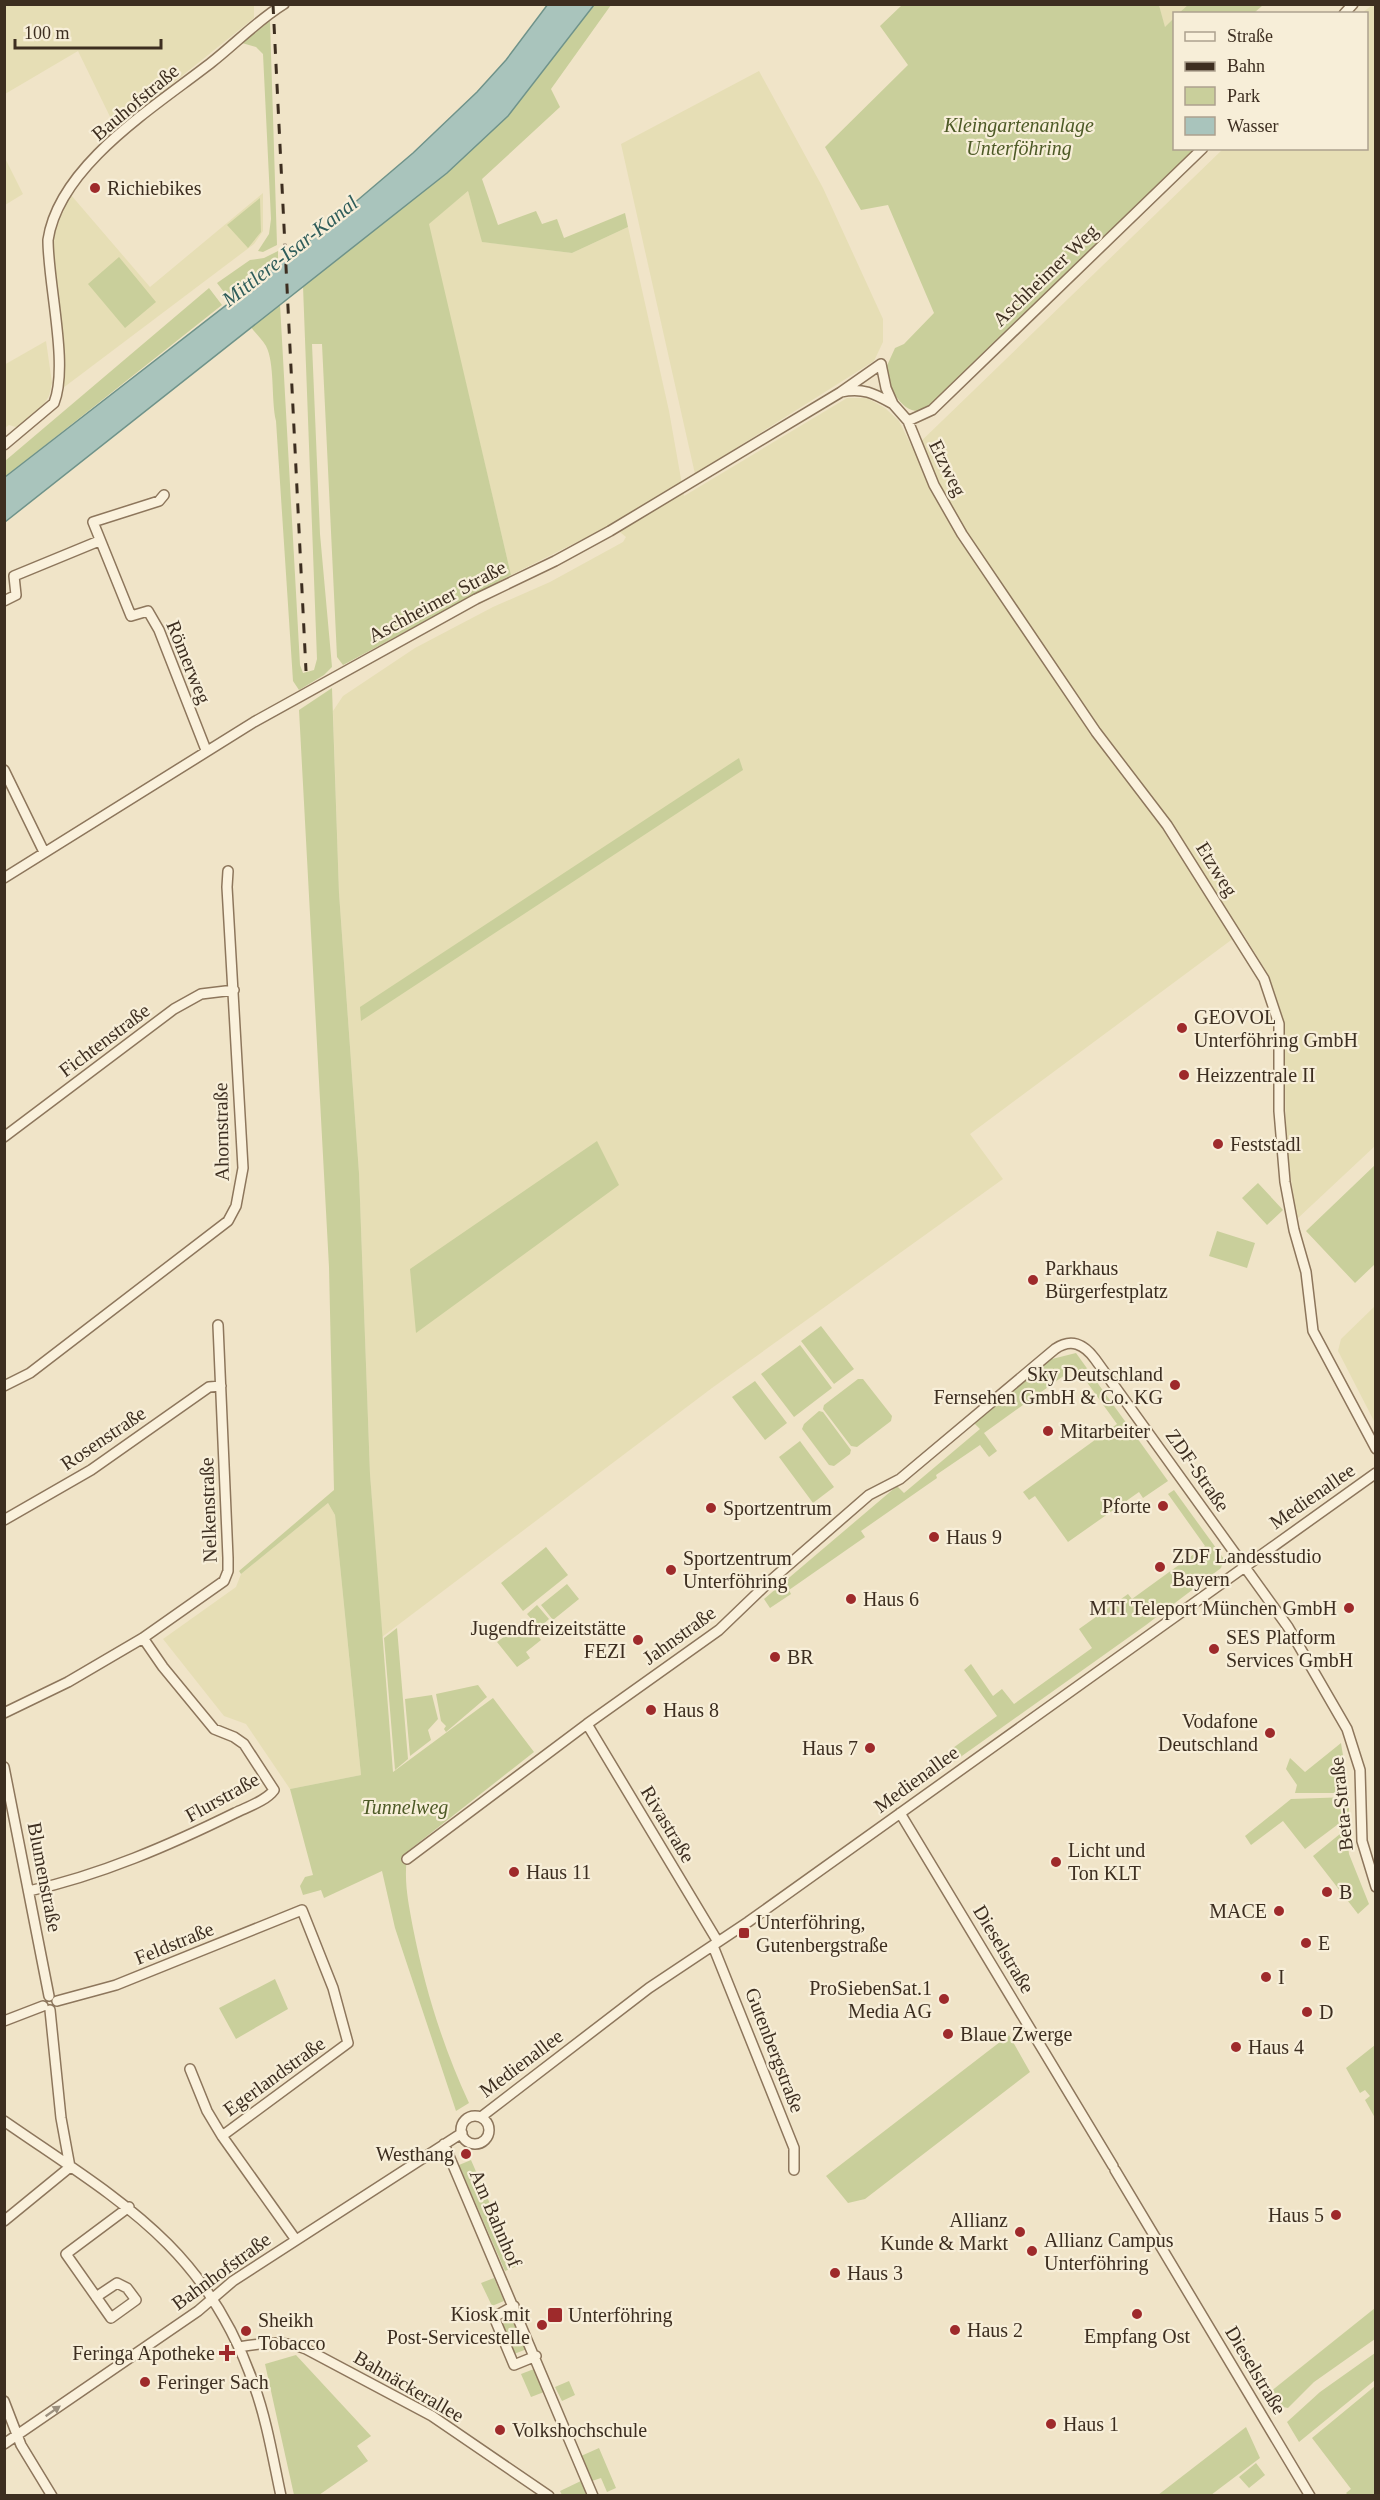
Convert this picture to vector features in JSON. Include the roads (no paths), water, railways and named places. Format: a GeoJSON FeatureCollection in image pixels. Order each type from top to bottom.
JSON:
{"type":"FeatureCollection","features":[{"type":"Feature","properties":{"kind":"street","name":"Bauhofstraße"},"geometry":{"type":"LineString","coordinates":[[4,445],[54,403],[58,394],[59,363],[48,240],[50,222],[68,188],[114,139],[284,4]]}},
{"type":"Feature","properties":{"kind":"street","name":"Aschheimer Weg"},"geometry":{"type":"LineString","coordinates":[[908,421],[932,410],[1201,150]]}},
{"type":"Feature","properties":{"kind":"street","name":"Etzweg"},"geometry":{"type":"LineString","coordinates":[[882,364],[886,388],[893,404],[908,421],[934,485],[962,534],[1096,732],[1167,825],[1264,979],[1279,1024],[1279,1111],[1285,1182],[1294,1230],[1306,1272],[1313,1331],[1376,1449]]}},
{"type":"Feature","properties":{"kind":"street","name":"Aschheimer Straße"},"geometry":{"type":"LineString","coordinates":[[4,878],[206,750],[346,669],[610,531],[841,392],[882,364]]}},
{"type":"Feature","properties":{"kind":"street"},"geometry":{"type":"LineString","coordinates":[[841,392],[856,388],[869,391],[893,404]]}},
{"type":"Feature","properties":{"kind":"street"},"geometry":{"type":"LineString","coordinates":[[4,601],[16,596],[14,576],[99,541],[93,522],[159,501],[164,495]]}},
{"type":"Feature","properties":{"kind":"street","name":"Römerweg"},"geometry":{"type":"LineString","coordinates":[[99,541],[131,616],[148,611],[159,630],[206,750]]}},
{"type":"Feature","properties":{"kind":"street"},"geometry":{"type":"LineString","coordinates":[[4,770],[44,852]]}},
{"type":"Feature","properties":{"kind":"street","name":"Ahornstraße"},"geometry":{"type":"LineString","coordinates":[[4,1386],[30,1373],[228,1221],[236,1206],[243,1168],[227,887],[228,870]]}},
{"type":"Feature","properties":{"kind":"street","name":"Fichtenstraße"},"geometry":{"type":"LineString","coordinates":[[4,1137],[174,1009],[201,994],[234,990]]}},
{"type":"Feature","properties":{"kind":"street","name":"Nelkenstraße"},"geometry":{"type":"LineString","coordinates":[[4,1713],[68,1682],[143,1638],[224,1581],[228,1572],[218,1325]]}},
{"type":"Feature","properties":{"kind":"street","name":"ZDF-Straße"},"geometry":{"type":"LineString","coordinates":[[1074,1343],[1084,1346],[1095,1359],[1244,1566]]}},
{"type":"Feature","properties":{"kind":"street","name":"Jahnstraße"},"geometry":{"type":"LineString","coordinates":[[407,1859],[587,1724],[719,1630],[869,1495],[900,1479],[1055,1349],[1061,1345],[1074,1343]]}},
{"type":"Feature","properties":{"kind":"street","name":"Rosenstraße"},"geometry":{"type":"LineString","coordinates":[[4,1520],[91,1470],[209,1388],[221,1386]]}},
{"type":"Feature","properties":{"kind":"street","name":"Medienallee"},"geometry":{"type":"LineString","coordinates":[[481,2117],[649,1988],[715,1944],[1376,1473]]}},
{"type":"Feature","properties":{"kind":"street","name":"Beta-Straße"},"geometry":{"type":"LineString","coordinates":[[1244,1566],[1305,1652],[1347,1729],[1360,1770],[1362,1840],[1376,1887]]}},
{"type":"Feature","properties":{"kind":"street","name":"Flurstraße"},"geometry":{"type":"LineString","coordinates":[[29,1891],[124,1861],[182,1839],[262,1799],[274,1790],[244,1744],[214,1729],[163,1667],[143,1638]]}},
{"type":"Feature","properties":{"kind":"street","name":"Rivastraße"},"geometry":{"type":"LineString","coordinates":[[587,1724],[715,1944]]}},
{"type":"Feature","properties":{"kind":"street","name":"Blumenstraße"},"geometry":{"type":"LineString","coordinates":[[4,1767],[53,1998]]}},
{"type":"Feature","properties":{"kind":"street","name":"Dieselstraße"},"geometry":{"type":"LineString","coordinates":[[900,1812],[1310,2496]]}},
{"type":"Feature","properties":{"kind":"street","name":"Feldstraße"},"geometry":{"type":"LineString","coordinates":[[53,1998],[126,1982],[302,1910]]}},
{"type":"Feature","properties":{"kind":"street","name":"Egerlandstraße"},"geometry":{"type":"LineString","coordinates":[[222,2136],[348,2043],[333,1988],[302,1910]]}},
{"type":"Feature","properties":{"kind":"street","name":"Gutenbergstraße"},"geometry":{"type":"LineString","coordinates":[[715,1944],[794,2148],[794,2170]]}},
{"type":"Feature","properties":{"kind":"street"},"geometry":{"type":"LineString","coordinates":[[4,2021],[56,2007],[53,1998]]}},
{"type":"Feature","properties":{"kind":"street"},"geometry":{"type":"LineString","coordinates":[[47,2008],[61,2118],[70,2167]]}},
{"type":"Feature","properties":{"kind":"street"},"geometry":{"type":"LineString","coordinates":[[190,2069],[207,2110],[222,2136],[296,2240]]}},
{"type":"Feature","properties":{"kind":"street"},"geometry":{"type":"LineString","coordinates":[[481,2117],[489,2128],[484,2140],[471,2143],[462,2133],[462,2125],[467,2118],[481,2117]]}},
{"type":"Feature","properties":{"kind":"street"},"geometry":{"type":"LineString","coordinates":[[4,2121],[129,2207],[169,2242],[214,2299],[239,2347],[255,2386],[281,2496]]}},
{"type":"Feature","properties":{"kind":"street","name":"Bahnhofstraße"},"geometry":{"type":"LineString","coordinates":[[4,2444],[214,2299],[233,2281],[462,2133]]}},
{"type":"Feature","properties":{"kind":"street","name":"Am Bahnhof"},"geometry":{"type":"LineString","coordinates":[[444,2144],[536,2356],[593,2496]]}},
{"type":"Feature","properties":{"kind":"street"},"geometry":{"type":"LineString","coordinates":[[4,2221],[70,2167]]}},
{"type":"Feature","properties":{"kind":"street"},"geometry":{"type":"LineString","coordinates":[[96,2297],[66,2254],[129,2207]]}},
{"type":"Feature","properties":{"kind":"street"},"geometry":{"type":"LineString","coordinates":[[514,2306],[494,2317],[514,2365],[536,2356]]}},
{"type":"Feature","properties":{"kind":"street","name":"Bahnäckerallee"},"geometry":{"type":"LineString","coordinates":[[239,2347],[270,2342],[295,2345],[306,2349],[424,2412],[549,2496]]}},
{"type":"Feature","properties":{"kind":"street"},"geometry":{"type":"LineString","coordinates":[[4,2401],[21,2445],[52,2496]]}},
{"type":"Feature","properties":{"kind":"water"},"geometry":{"type":"Polygon","coordinates":[[[548,4],[594,5],[508,116],[447,173],[5,522],[5,477],[319,233],[413,153],[477,92],[506,60],[548,4]]]}},
{"type":"Feature","properties":{"kind":"railway"},"geometry":{"type":"LineString","coordinates":[[273,4],[306,671]]}},
{"type":"Feature","properties":{"kind":"place","name":"Richiebikes"},"geometry":{"type":"Point","coordinates":[95,188]}},
{"type":"Feature","properties":{"kind":"place","name":"GEOVOL Unterföhring GmbH"},"geometry":{"type":"Point","coordinates":[1182,1028]}},
{"type":"Feature","properties":{"kind":"place","name":"Heizzentrale II"},"geometry":{"type":"Point","coordinates":[1184,1075]}},
{"type":"Feature","properties":{"kind":"place","name":"Feststadl"},"geometry":{"type":"Point","coordinates":[1218,1144]}},
{"type":"Feature","properties":{"kind":"place","name":"Parkhaus Bürgerfestplatz"},"geometry":{"type":"Point","coordinates":[1033,1280]}},
{"type":"Feature","properties":{"kind":"place","name":"Sky Deutschland Fernsehen GmbH & Co. KG"},"geometry":{"type":"Point","coordinates":[1175,1385]}},
{"type":"Feature","properties":{"kind":"place","name":"Mitarbeiter"},"geometry":{"type":"Point","coordinates":[1048,1431]}},
{"type":"Feature","properties":{"kind":"place","name":"Pforte"},"geometry":{"type":"Point","coordinates":[1163,1506]}},
{"type":"Feature","properties":{"kind":"place","name":"Sportzentrum"},"geometry":{"type":"Point","coordinates":[711,1508]}},
{"type":"Feature","properties":{"kind":"place","name":"Haus 9"},"geometry":{"type":"Point","coordinates":[934,1537]}},
{"type":"Feature","properties":{"kind":"place","name":"ZDF Landesstudio Bayern"},"geometry":{"type":"Point","coordinates":[1160,1567]}},
{"type":"Feature","properties":{"kind":"place","name":"Sportzentrum Unterföhring"},"geometry":{"type":"Point","coordinates":[671,1570]}},
{"type":"Feature","properties":{"kind":"place","name":"Haus 6"},"geometry":{"type":"Point","coordinates":[851,1599]}},
{"type":"Feature","properties":{"kind":"place","name":"MTI Teleport München GmbH"},"geometry":{"type":"Point","coordinates":[1349,1608]}},
{"type":"Feature","properties":{"kind":"place","name":"Jugendfreizeitstätte FEZI"},"geometry":{"type":"Point","coordinates":[638,1640]}},
{"type":"Feature","properties":{"kind":"place","name":"SES Platform Services GmbH"},"geometry":{"type":"Point","coordinates":[1214,1649]}},
{"type":"Feature","properties":{"kind":"place","name":"BR"},"geometry":{"type":"Point","coordinates":[775,1657]}},
{"type":"Feature","properties":{"kind":"place","name":"Haus 8"},"geometry":{"type":"Point","coordinates":[651,1710]}},
{"type":"Feature","properties":{"kind":"place","name":"Vodafone Deutschland"},"geometry":{"type":"Point","coordinates":[1270,1733]}},
{"type":"Feature","properties":{"kind":"place","name":"Haus 7"},"geometry":{"type":"Point","coordinates":[870,1748]}},
{"type":"Feature","properties":{"kind":"place","name":"Licht und Ton KLT"},"geometry":{"type":"Point","coordinates":[1056,1862]}},
{"type":"Feature","properties":{"kind":"place","name":"Haus 11"},"geometry":{"type":"Point","coordinates":[514,1872]}},
{"type":"Feature","properties":{"kind":"place","name":"B"},"geometry":{"type":"Point","coordinates":[1327,1892]}},
{"type":"Feature","properties":{"kind":"place","name":"MACE"},"geometry":{"type":"Point","coordinates":[1279,1911]}},
{"type":"Feature","properties":{"kind":"place","name":"Unterföhring, Gutenbergstraße"},"geometry":{"type":"Point","coordinates":[744,1933]}},
{"type":"Feature","properties":{"kind":"place","name":"E"},"geometry":{"type":"Point","coordinates":[1306,1943]}},
{"type":"Feature","properties":{"kind":"place","name":"I"},"geometry":{"type":"Point","coordinates":[1266,1977]}},
{"type":"Feature","properties":{"kind":"place","name":"ProSiebenSat.1 Media AG"},"geometry":{"type":"Point","coordinates":[944,1999]}},
{"type":"Feature","properties":{"kind":"place","name":"D"},"geometry":{"type":"Point","coordinates":[1307,2012]}},
{"type":"Feature","properties":{"kind":"place","name":"Blaue Zwerge"},"geometry":{"type":"Point","coordinates":[948,2034]}},
{"type":"Feature","properties":{"kind":"place","name":"Haus 4"},"geometry":{"type":"Point","coordinates":[1236,2047]}},
{"type":"Feature","properties":{"kind":"place","name":"Westhang"},"geometry":{"type":"Point","coordinates":[466,2154]}},
{"type":"Feature","properties":{"kind":"place","name":"Haus 5"},"geometry":{"type":"Point","coordinates":[1336,2215]}},
{"type":"Feature","properties":{"kind":"place","name":"Allianz Kunde & Markt"},"geometry":{"type":"Point","coordinates":[1020,2232]}},
{"type":"Feature","properties":{"kind":"place","name":"Allianz Campus Unterföhring"},"geometry":{"type":"Point","coordinates":[1032,2251]}},
{"type":"Feature","properties":{"kind":"place","name":"Haus 3"},"geometry":{"type":"Point","coordinates":[835,2273]}},
{"type":"Feature","properties":{"kind":"place","name":"Empfang Ost"},"geometry":{"type":"Point","coordinates":[1137,2314]}},
{"type":"Feature","properties":{"kind":"place","name":"Unterföhring"},"geometry":{"type":"Point","coordinates":[555,2315]}},
{"type":"Feature","properties":{"kind":"place","name":"Kiosk mit Post-Servicestelle"},"geometry":{"type":"Point","coordinates":[542,2325]}},
{"type":"Feature","properties":{"kind":"place","name":"Haus 2"},"geometry":{"type":"Point","coordinates":[955,2330]}},
{"type":"Feature","properties":{"kind":"place","name":"Sheikh Tobacco"},"geometry":{"type":"Point","coordinates":[246,2331]}},
{"type":"Feature","properties":{"kind":"place","name":"Feringa Apotheke"},"geometry":{"type":"Point","coordinates":[227,2353]}},
{"type":"Feature","properties":{"kind":"place","name":"Feringer Sach"},"geometry":{"type":"Point","coordinates":[145,2382]}},
{"type":"Feature","properties":{"kind":"place","name":"Haus 1"},"geometry":{"type":"Point","coordinates":[1051,2424]}},
{"type":"Feature","properties":{"kind":"place","name":"Volkshochschule"},"geometry":{"type":"Point","coordinates":[500,2430]}},
{"type":"Feature","properties":{"kind":"park label","name":"Kleingartenanlage Unterföhring"},"geometry":{"type":"Point","coordinates":[1019,136]}},
{"type":"Feature","properties":{"kind":"park label","name":"Tunnelweg"},"geometry":{"type":"Point","coordinates":[405,1807]}},
{"type":"Feature","properties":{"kind":"water label","name":"Mittlere-Isar-Kanal"},"geometry":{"type":"Point","coordinates":[290,251]}}]}
